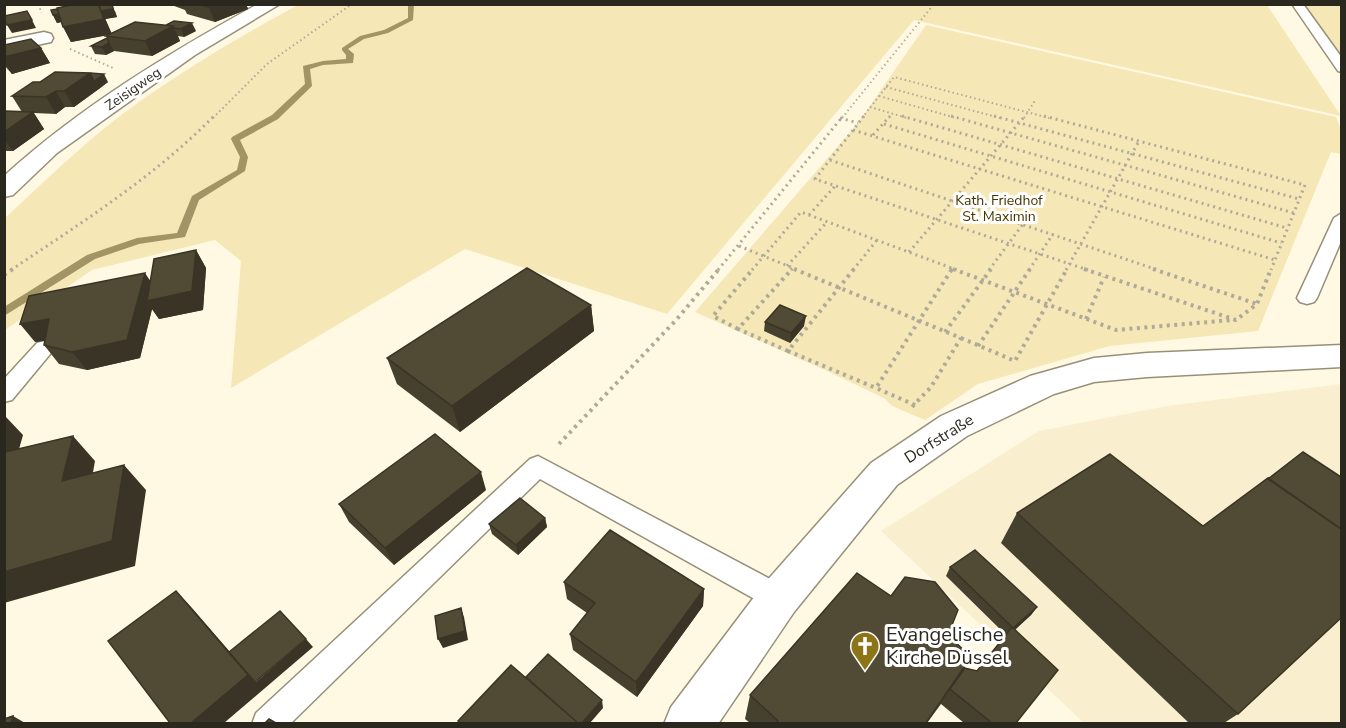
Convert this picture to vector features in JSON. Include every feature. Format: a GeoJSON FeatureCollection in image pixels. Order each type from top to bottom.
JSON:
{"type":"FeatureCollection","features":[{"type":"Feature","properties":{"kind":"street","name":"Zeisigweg"},"geometry":{"type":"LineString","coordinates":[[4,190],[49,148],[188,51],[272,4]]}},
{"type":"Feature","properties":{"kind":"street"},"geometry":{"type":"LineString","coordinates":[[4,46],[44,38]]}},
{"type":"Feature","properties":{"kind":"street","name":"Dorfstraße"},"geometry":{"type":"LineString","coordinates":[[688,723],[779,598],[884,474],[954,426],[1042,385],[1094,370],[1147,365],[1341,356]]}},
{"type":"Feature","properties":{"kind":"lane"},"geometry":{"type":"LineString","coordinates":[[1297,4],[1341,68]]}},
{"type":"Feature","properties":{"kind":"lane"},"geometry":{"type":"LineString","coordinates":[[1307,298],[1341,218]]}},
{"type":"Feature","properties":{"kind":"lane"},"geometry":{"type":"LineString","coordinates":[[4,394],[44,348]]}},
{"type":"Feature","properties":{"kind":"lane"},"geometry":{"type":"LineString","coordinates":[[267,723],[538,466],[779,598]]}},
{"type":"Feature","properties":{"kind":"path"},"geometry":{"type":"LineString","coordinates":[[39,4],[44,38],[134,78],[147,80]]}},
{"type":"Feature","properties":{"kind":"path"},"geometry":{"type":"LineString","coordinates":[[4,275],[126,192],[177,152],[239,90],[281,53],[334,21],[352,4]]}},
{"type":"Feature","properties":{"kind":"path"},"geometry":{"type":"LineString","coordinates":[[538,466],[677,319],[739,246],[934,4]]}},
{"type":"Feature","properties":{"kind":"path"},"geometry":{"type":"LineString","coordinates":[[915,405],[738,329],[713,316],[801,212],[1116,330],[1236,320],[1257,304],[1305,185],[894,77],[814,179],[1236,320]]}},
{"type":"Feature","properties":{"kind":"path"},"geometry":{"type":"LineString","coordinates":[[886,87],[1299,199]]}},
{"type":"Feature","properties":{"kind":"path"},"geometry":{"type":"LineString","coordinates":[[879,96],[1294,213]]}},
{"type":"Feature","properties":{"kind":"path"},"geometry":{"type":"LineString","coordinates":[[909,252],[1020,123],[1036,99]]}},
{"type":"Feature","properties":{"kind":"path"},"geometry":{"type":"LineString","coordinates":[[870,108],[1288,228]]}},
{"type":"Feature","properties":{"kind":"path"},"geometry":{"type":"LineString","coordinates":[[872,136],[892,114]]}},
{"type":"Feature","properties":{"kind":"path"},"geometry":{"type":"LineString","coordinates":[[840,118],[858,123]]}},
{"type":"Feature","properties":{"kind":"path"},"geometry":{"type":"LineString","coordinates":[[884,124],[1281,243]]}},
{"type":"Feature","properties":{"kind":"path"},"geometry":{"type":"LineString","coordinates":[[853,130],[1275,260]]}},
{"type":"Feature","properties":{"kind":"path"},"geometry":{"type":"LineString","coordinates":[[739,246],[1015,361],[1139,141]]}},
{"type":"Feature","properties":{"kind":"path"},"geometry":{"type":"LineString","coordinates":[[830,160],[1257,304]]}},
{"type":"Feature","properties":{"kind":"path"},"geometry":{"type":"LineString","coordinates":[[809,215],[835,186]]}},
{"type":"Feature","properties":{"kind":"path"},"geometry":{"type":"LineString","coordinates":[[787,266],[827,222]]}},
{"type":"Feature","properties":{"kind":"path"},"geometry":{"type":"LineString","coordinates":[[945,332],[1023,224]]}},
{"type":"Feature","properties":{"kind":"path"},"geometry":{"type":"LineString","coordinates":[[978,346],[1054,234]]}},
{"type":"Feature","properties":{"kind":"path"},"geometry":{"type":"LineString","coordinates":[[788,351],[877,240]]}},
{"type":"Feature","properties":{"kind":"path"},"geometry":{"type":"LineString","coordinates":[[738,329],[793,268]]}},
{"type":"Feature","properties":{"kind":"path"},"geometry":{"type":"LineString","coordinates":[[876,388],[953,268]]}},
{"type":"Feature","properties":{"kind":"path"},"geometry":{"type":"LineString","coordinates":[[1086,319],[1104,277]]}},
{"type":"Feature","properties":{"kind":"path"},"geometry":{"type":"LineString","coordinates":[[908,411],[932,387],[961,338]]}},
{"type":"Feature","properties":{"kind":"shaded area"},"geometry":{"type":"Polygon","coordinates":[[[1341,384],[1341,723],[1084,723],[881,531],[1039,431],[1167,406],[1341,384]]]}},
{"type":"Feature","properties":{"kind":"green space"},"geometry":{"type":"Polygon","coordinates":[[[298,5],[1267,5],[1341,116],[914,20],[667,314],[465,249],[231,388],[241,261],[215,240],[92,270],[5,330],[5,218],[121,115],[217,51],[298,5]]]}},
{"type":"Feature","properties":{"kind":"green space"},"geometry":{"type":"Polygon","coordinates":[[[1304,5],[1341,5],[1341,57],[1304,5]]]}},
{"type":"Feature","properties":{"kind":"green space","name":"Kath. Friedhof St. Maximin"},"geometry":{"type":"Polygon","coordinates":[[[926,25],[1336,117],[1341,129],[1341,154],[1331,152],[1258,331],[1110,346],[978,384],[925,420],[892,406],[884,398],[829,372],[695,312],[858,123],[926,25]]]}},
{"type":"Feature","properties":{"kind":"building"},"geometry":{"type":"Polygon","coordinates":[[[76,4],[98,4],[104,19],[63,27],[57,8],[76,4]]]}},
{"type":"Feature","properties":{"kind":"building"},"geometry":{"type":"Polygon","coordinates":[[[112,4],[113,9],[101,11],[99,6],[112,4]]]}},
{"type":"Feature","properties":{"kind":"building"},"geometry":{"type":"Polygon","coordinates":[[[198,4],[216,4],[209,7],[198,4]]]}},
{"type":"Feature","properties":{"kind":"building"},"geometry":{"type":"Polygon","coordinates":[[[57,9],[59,14],[53,15],[51,10],[57,9]]]}},
{"type":"Feature","properties":{"kind":"building"},"geometry":{"type":"Polygon","coordinates":[[[27,11],[32,20],[7,25],[4,20],[4,16],[27,11]]]}},
{"type":"Feature","properties":{"kind":"building"},"geometry":{"type":"Polygon","coordinates":[[[174,21],[192,23],[181,29],[166,25],[174,21]]]}},
{"type":"Feature","properties":{"kind":"building"},"geometry":{"type":"Polygon","coordinates":[[[135,22],[173,26],[145,41],[106,36],[135,22]]]}},
{"type":"Feature","properties":{"kind":"building"},"geometry":{"type":"Polygon","coordinates":[[[107,38],[109,43],[102,47],[91,46],[107,38]]]}},
{"type":"Feature","properties":{"kind":"building"},"geometry":{"type":"Polygon","coordinates":[[[31,39],[41,48],[4,57],[4,45],[31,39]]]}},
{"type":"Feature","properties":{"kind":"building"},"geometry":{"type":"Polygon","coordinates":[[[55,72],[90,73],[64,91],[56,91],[46,97],[12,96],[33,82],[40,82],[55,72]]]}},
{"type":"Feature","properties":{"kind":"building"},"geometry":{"type":"Polygon","coordinates":[[[90,73],[104,74],[94,81],[90,73]]]}},
{"type":"Feature","properties":{"kind":"building"},"geometry":{"type":"Polygon","coordinates":[[[4,111],[33,112],[4,132],[4,111]]]}},
{"type":"Feature","properties":{"kind":"building"},"geometry":{"type":"Polygon","coordinates":[[[196,250],[192,291],[147,301],[154,259],[196,250]]]}},
{"type":"Feature","properties":{"kind":"building"},"geometry":{"type":"Polygon","coordinates":[[[527,268],[591,305],[452,406],[387,358],[527,268]]]}},
{"type":"Feature","properties":{"kind":"building"},"geometry":{"type":"Polygon","coordinates":[[[145,273],[127,340],[72,352],[44,345],[49,319],[20,324],[29,296],[145,273]]]}},
{"type":"Feature","properties":{"kind":"building"},"geometry":{"type":"Polygon","coordinates":[[[780,305],[806,316],[791,333],[765,322],[780,305]]]}},
{"type":"Feature","properties":{"kind":"building"},"geometry":{"type":"Polygon","coordinates":[[[435,434],[481,472],[385,548],[339,504],[435,434]]]}},
{"type":"Feature","properties":{"kind":"building"},"geometry":{"type":"Polygon","coordinates":[[[73,436],[62,481],[124,465],[112,541],[4,572],[5,452],[73,436]]]}},
{"type":"Feature","properties":{"kind":"building"},"geometry":{"type":"Polygon","coordinates":[[[1303,452],[1341,477],[1341,529],[1268,479],[1303,452]]]}},
{"type":"Feature","properties":{"kind":"building"},"geometry":{"type":"Polygon","coordinates":[[[1110,454],[1203,526],[1268,478],[1341,529],[1341,618],[1238,714],[1017,513],[1110,454]]]}},
{"type":"Feature","properties":{"kind":"building"},"geometry":{"type":"Polygon","coordinates":[[[520,498],[545,518],[516,545],[489,524],[520,498]]]}},
{"type":"Feature","properties":{"kind":"building"},"geometry":{"type":"Polygon","coordinates":[[[610,530],[704,589],[636,682],[570,634],[595,603],[564,582],[610,530]]]}},
{"type":"Feature","properties":{"kind":"building"},"geometry":{"type":"Polygon","coordinates":[[[975,550],[1037,607],[1013,628],[950,567],[975,550]]]}},
{"type":"Feature","properties":{"kind":"building","name":"Evangelische Kirche Düssel"},"geometry":{"type":"Polygon","coordinates":[[[857,573],[891,596],[905,577],[935,582],[958,610],[948,635],[971,657],[926,723],[776,723],[778,721],[750,695],[857,573]]]}},
{"type":"Feature","properties":{"kind":"building"},"geometry":{"type":"Polygon","coordinates":[[[176,591],[248,675],[191,723],[170,723],[108,641],[176,591]]]}},
{"type":"Feature","properties":{"kind":"building"},"geometry":{"type":"Polygon","coordinates":[[[461,608],[465,631],[438,639],[435,616],[461,608]]]}},
{"type":"Feature","properties":{"kind":"building"},"geometry":{"type":"Polygon","coordinates":[[[280,611],[306,639],[255,682],[229,652],[280,611]]]}},
{"type":"Feature","properties":{"kind":"building"},"geometry":{"type":"Polygon","coordinates":[[[1012,627],[1058,670],[1016,723],[992,723],[950,689],[965,668],[977,671],[1012,627]]]}},
{"type":"Feature","properties":{"kind":"building"},"geometry":{"type":"Polygon","coordinates":[[[548,654],[602,700],[582,723],[578,723],[526,677],[548,654]]]}},
{"type":"Feature","properties":{"kind":"building"},"geometry":{"type":"Polygon","coordinates":[[[511,665],[578,723],[460,723],[458,721],[511,665]]]}},
{"type":"Feature","properties":{"kind":"building"},"geometry":{"type":"Polygon","coordinates":[[[13,716],[11,723],[4,723],[4,719],[13,716]]]}},
{"type":"Feature","properties":{"kind":"waterway"},"geometry":{"type":"LineString","coordinates":[[4,312],[91,257],[137,241],[181,235],[195,198],[241,171],[244,157],[235,139],[275,117],[309,84],[306,68],[323,63],[350,61],[350,54],[344,49],[362,37],[386,32],[411,19],[411,4]]}},
{"type":"Feature","properties":{"kind":"place","name":"Evangelische Kirche Düssel"},"geometry":{"type":"Point","coordinates":[865,672]}}]}
